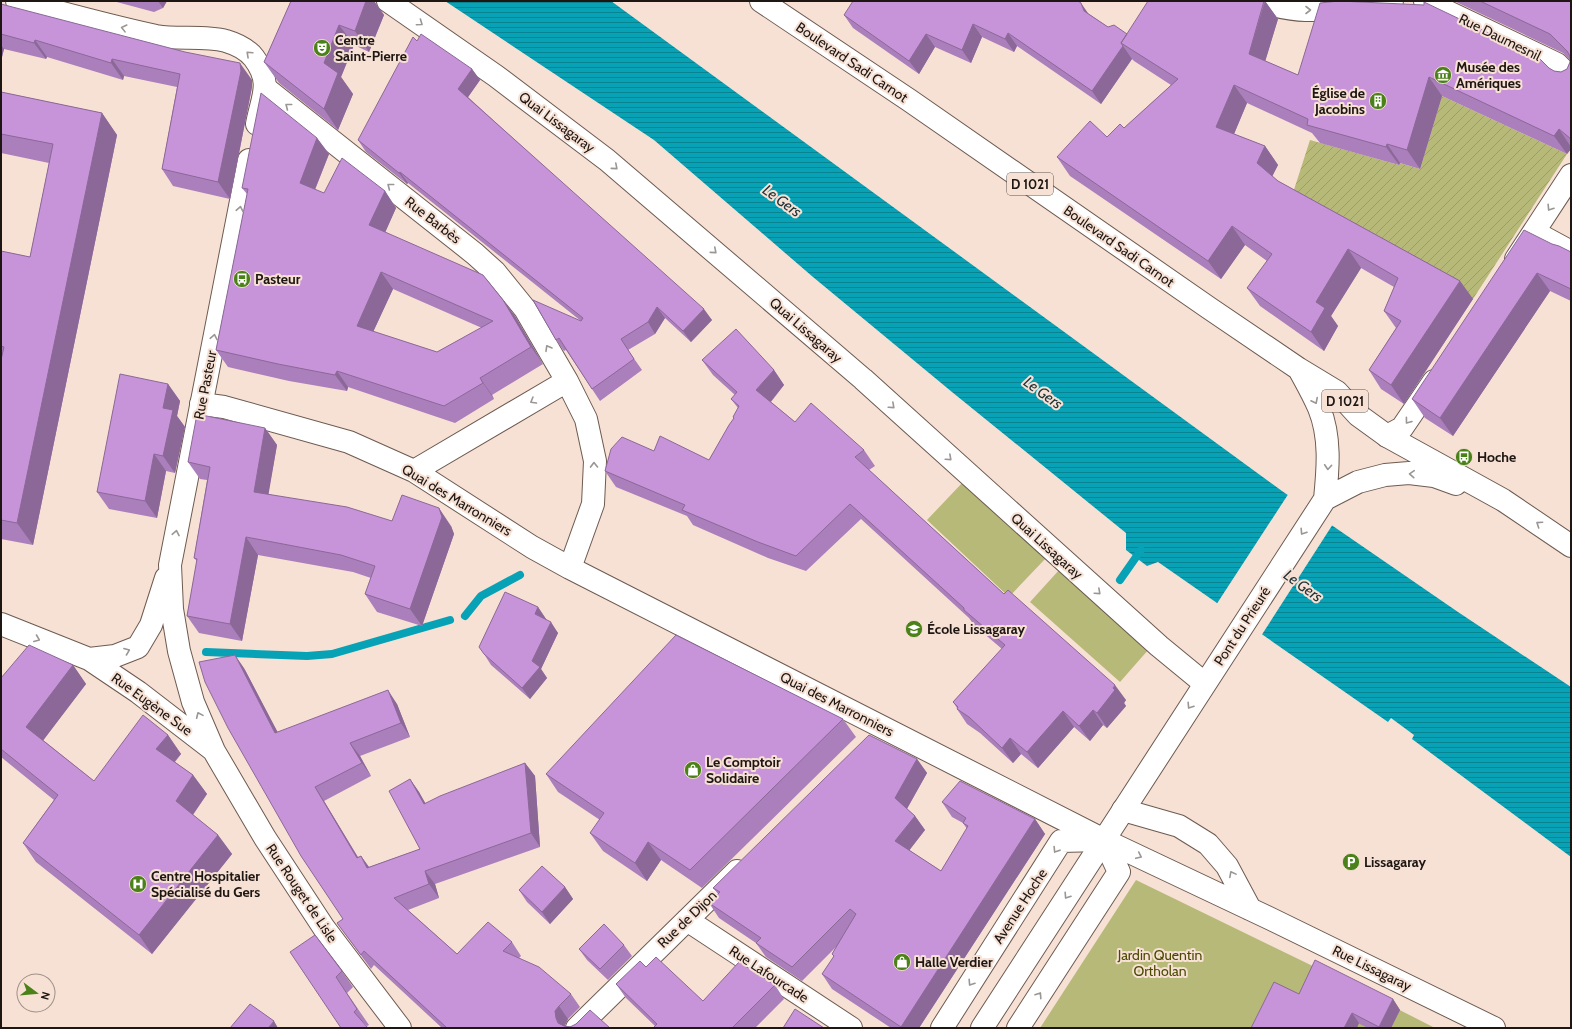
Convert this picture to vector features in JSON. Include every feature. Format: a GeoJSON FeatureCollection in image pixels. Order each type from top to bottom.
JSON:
{"type":"FeatureCollection","features":[{"type":"Feature","properties":{"kind":"street"},"geometry":{"type":"LineString","coordinates":[[17,1],[157,36],[224,41],[242,47],[253,56],[261,68],[265,83]]}},
{"type":"Feature","properties":{"kind":"street","name":"Quai Lissagaray"},"geometry":{"type":"LineString","coordinates":[[388,1],[496,76],[607,160],[863,379],[1159,646],[1208,678]]}},
{"type":"Feature","properties":{"kind":"street","name":"Boulevard Sadi Carnot"},"geometry":{"type":"LineString","coordinates":[[761,1],[909,100],[1203,304],[1299,369],[1337,392],[1358,415],[1387,436],[1503,500],[1571,546]]}},
{"type":"Feature","properties":{"kind":"street"},"geometry":{"type":"LineString","coordinates":[[1256,1],[1280,7],[1304,10],[1333,9],[1392,1]]}},
{"type":"Feature","properties":{"kind":"street","name":"Rue Daumesnil"},"geometry":{"type":"LineString","coordinates":[[1425,1],[1557,64],[1571,78]]}},
{"type":"Feature","properties":{"kind":"street","name":"Rue Pasteur"},"geometry":{"type":"LineString","coordinates":[[214,751],[193,702],[179,651],[172,608],[170,565],[265,83],[278,54]]}},
{"type":"Feature","properties":{"kind":"street","name":"Rue Barbès"},"geometry":{"type":"LineString","coordinates":[[265,83],[475,254],[495,272],[525,309],[567,381],[586,419],[595,461],[593,504],[570,568]]}},
{"type":"Feature","properties":{"kind":"street"},"geometry":{"type":"LineString","coordinates":[[1503,278],[1571,175]]}},
{"type":"Feature","properties":{"kind":"street"},"geometry":{"type":"LineString","coordinates":[[1534,232],[1571,252]]}},
{"type":"Feature","properties":{"kind":"street"},"geometry":{"type":"LineString","coordinates":[[1387,436],[1402,428],[1446,364]]}},
{"type":"Feature","properties":{"kind":"street","name":"Boulevard Sadi Carnot"},"geometry":{"type":"LineString","coordinates":[[1299,369],[1319,409],[1326,435],[1328,459],[1325,499]]}},
{"type":"Feature","properties":{"kind":"street"},"geometry":{"type":"LineString","coordinates":[[414,471],[567,381]]}},
{"type":"Feature","properties":{"kind":"street","name":"Quai des Marronniers"},"geometry":{"type":"LineString","coordinates":[[201,404],[224,407],[349,442],[414,471],[532,547],[570,568],[1104,840]]}},
{"type":"Feature","properties":{"kind":"street","name":"Boulevard Sadi Carnot"},"geometry":{"type":"LineString","coordinates":[[1325,499],[1358,482],[1385,475],[1409,473],[1434,476],[1503,500]]}},
{"type":"Feature","properties":{"kind":"street","name":"Pont du Prieuré"},"geometry":{"type":"LineString","coordinates":[[1208,678],[1325,499]]}},
{"type":"Feature","properties":{"kind":"street","name":"Rue Eugène Sue"},"geometry":{"type":"LineString","coordinates":[[90,659],[115,656],[138,647],[150,625],[170,565]]}},
{"type":"Feature","properties":{"kind":"street","name":"Rue Eugène Sue"},"geometry":{"type":"LineString","coordinates":[[1,624],[90,659],[138,692],[214,751]]}},
{"type":"Feature","properties":{"kind":"street"},"geometry":{"type":"LineString","coordinates":[[982,1028],[1208,678]]}},
{"type":"Feature","properties":{"kind":"street"},"geometry":{"type":"LineString","coordinates":[[867,744],[883,728]]}},
{"type":"Feature","properties":{"kind":"street","name":"Rue Rouget de Lisle"},"geometry":{"type":"LineString","coordinates":[[214,751],[265,838],[324,928],[399,1028]]}},
{"type":"Feature","properties":{"kind":"street"},"geometry":{"type":"LineString","coordinates":[[1123,810],[1180,826],[1208,844],[1227,866],[1250,909]]}},
{"type":"Feature","properties":{"kind":"street"},"geometry":{"type":"LineString","coordinates":[[1018,1028],[1119,872],[1104,840]]}},
{"type":"Feature","properties":{"kind":"street","name":"Rue Lissagaray"},"geometry":{"type":"LineString","coordinates":[[1104,840],[1250,909],[1494,1028]]}},
{"type":"Feature","properties":{"kind":"street","name":"Avenue Hoche"},"geometry":{"type":"LineString","coordinates":[[942,1028],[1062,841],[1104,840]]}},
{"type":"Feature","properties":{"kind":"street","name":"Rue de Dijon"},"geometry":{"type":"LineString","coordinates":[[577,1028],[748,860]]}},
{"type":"Feature","properties":{"kind":"street","name":"Rue Lafourcade"},"geometry":{"type":"LineString","coordinates":[[687,920],[851,1028]]}},
{"type":"Feature","properties":{"kind":"green space"},"geometry":{"type":"Polygon","coordinates":[[[1442,96],[1567,154],[1473,299],[1291,199],[1310,140],[1399,165],[1400,163],[1420,169],[1442,96]]]}},
{"type":"Feature","properties":{"kind":"green space"},"geometry":{"type":"Polygon","coordinates":[[[964,481],[1046,558],[1009,597],[927,520],[964,481]]]}},
{"type":"Feature","properties":{"kind":"green space"},"geometry":{"type":"Polygon","coordinates":[[[1060,569],[1149,649],[1120,682],[1030,602],[1060,569]]]}},
{"type":"Feature","properties":{"kind":"green space","name":"Jardin Quentin Ortholan"},"geometry":{"type":"Polygon","coordinates":[[[1136,880],[1323,971],[1435,1028],[1040,1028],[1136,880]]]}},
{"type":"Feature","properties":{"kind":"water","name":"Le Gers"},"geometry":{"type":"Polygon","coordinates":[[[445,1],[611,1],[1282,491],[1458,612],[1571,687],[1571,857],[1412,739],[1414,735],[1391,718],[1388,722],[1158,562],[1147,566],[1126,550],[1126,533],[813,277],[654,140],[445,1]]]}},
{"type":"Feature","properties":{"kind":"pier"},"geometry":{"type":"Polygon","coordinates":[[[1289,493],[1333,524],[1261,636],[1216,605],[1289,493]]]}},
{"type":"Feature","properties":{"kind":"building","name":"Centre Saint-Pierre"},"geometry":{"type":"Polygon","coordinates":[[[291,1],[366,1],[355,31],[339,25],[324,63],[338,73],[324,109],[264,62],[291,1]]]}},
{"type":"Feature","properties":{"kind":"building"},"geometry":{"type":"Polygon","coordinates":[[[853,1],[1078,1],[1081,3],[1084,11],[1108,27],[1114,25],[1127,34],[1121,43],[1123,46],[1092,91],[1008,33],[1005,39],[973,24],[962,50],[926,34],[909,61],[844,15],[853,1]]]}},
{"type":"Feature","properties":{"kind":"building"},"geometry":{"type":"Polygon","coordinates":[[[1148,1],[1264,1],[1249,54],[1298,75],[1320,3],[1339,1],[1424,5],[1424,2],[1537,56],[1549,68],[1554,71],[1561,72],[1567,69],[1570,62],[1570,56],[1550,34],[1480,1],[1571,1],[1571,139],[1559,129],[1554,136],[1429,77],[1407,150],[1387,144],[1386,147],[1307,125],[1308,119],[1234,85],[1216,127],[1265,146],[1257,163],[1278,181],[1460,281],[1391,385],[1369,370],[1401,321],[1384,311],[1398,278],[1348,249],[1316,302],[1325,308],[1311,332],[1247,288],[1272,254],[1232,226],[1208,261],[1057,157],[1090,121],[1107,137],[1120,124],[1124,128],[1178,79],[1121,43],[1148,1]]]}},
{"type":"Feature","properties":{"kind":"building"},"geometry":{"type":"Polygon","coordinates":[[[1,4],[185,52],[240,63],[241,71],[218,182],[162,169],[180,74],[112,59],[111,63],[35,40],[34,43],[1,34],[1,4]]]}},
{"type":"Feature","properties":{"kind":"building"},"geometry":{"type":"Polygon","coordinates":[[[421,34],[472,69],[458,89],[704,309],[683,331],[657,307],[648,322],[621,339],[634,359],[592,389],[559,338],[556,340],[533,300],[581,321],[583,318],[358,140],[413,37],[417,41],[421,34]]]}},
{"type":"Feature","properties":{"kind":"building"},"geometry":{"type":"Polygon","coordinates":[[[1,92],[102,113],[17,523],[1,520],[1,360],[4,347],[1,346],[1,251],[30,257],[53,144],[1,134],[1,92]]]}},
{"type":"Feature","properties":{"kind":"building"},"geometry":{"type":"Polygon","coordinates":[[[261,93],[317,138],[300,183],[324,193],[342,158],[385,191],[369,225],[483,275],[503,300],[531,347],[480,378],[483,383],[444,406],[337,371],[335,375],[216,350],[248,189],[242,188],[261,93]],[[381,272],[357,326],[437,352],[493,321],[381,272]]]}},
{"type":"Feature","properties":{"kind":"building"},"geometry":{"type":"Polygon","coordinates":[[[1524,230],[1571,252],[1571,289],[1537,273],[1440,418],[1412,399],[1524,230]]]}},
{"type":"Feature","properties":{"kind":"building"},"geometry":{"type":"Polygon","coordinates":[[[736,329],[774,370],[756,390],[795,422],[811,403],[864,450],[855,457],[1004,594],[1008,590],[1115,685],[1113,688],[1115,690],[1097,713],[1093,710],[1079,726],[1063,711],[1027,752],[1010,738],[1002,748],[969,717],[957,709],[958,707],[953,702],[1005,645],[964,610],[964,608],[850,504],[796,556],[758,542],[682,510],[685,505],[605,471],[611,449],[622,437],[654,451],[660,436],[709,460],[734,418],[733,417],[739,406],[731,399],[737,392],[702,360],[736,329]]]}},
{"type":"Feature","properties":{"kind":"building"},"geometry":{"type":"Polygon","coordinates":[[[120,374],[168,384],[163,408],[173,410],[163,456],[154,454],[145,501],[97,492],[120,374]]]}},
{"type":"Feature","properties":{"kind":"building"},"geometry":{"type":"Polygon","coordinates":[[[197,414],[265,428],[254,492],[347,507],[392,521],[402,495],[439,508],[442,517],[410,609],[365,594],[375,566],[341,555],[246,537],[230,624],[187,616],[197,559],[194,558],[210,467],[188,462],[197,414]]]}},
{"type":"Feature","properties":{"kind":"building"},"geometry":{"type":"Polygon","coordinates":[[[505,592],[538,607],[535,614],[551,622],[532,661],[540,667],[522,688],[484,654],[479,647],[505,592]]]}},
{"type":"Feature","properties":{"kind":"building","name":"Le Comptoir Solidaire"},"geometry":{"type":"Polygon","coordinates":[[[676,635],[843,719],[690,870],[648,842],[635,863],[590,833],[604,813],[546,774],[676,635]]]}},
{"type":"Feature","properties":{"kind":"building"},"geometry":{"type":"Polygon","coordinates":[[[29,645],[73,665],[26,727],[94,781],[143,715],[168,735],[156,749],[193,775],[176,801],[218,835],[139,935],[23,843],[58,795],[1,749],[1,678],[29,645]]]}},
{"type":"Feature","properties":{"kind":"building"},"geometry":{"type":"Polygon","coordinates":[[[235,655],[275,733],[388,690],[401,723],[350,743],[362,763],[315,787],[357,858],[361,856],[367,868],[420,849],[389,791],[410,779],[424,804],[440,796],[525,763],[531,833],[425,871],[429,884],[394,898],[457,954],[488,922],[512,942],[503,951],[539,967],[571,994],[555,1011],[558,1023],[570,1027],[576,1024],[590,1010],[610,1028],[447,1028],[364,951],[361,955],[337,923],[343,919],[301,856],[228,728],[205,682],[199,662],[235,655]]]}},
{"type":"Feature","properties":{"kind":"building"},"geometry":{"type":"Polygon","coordinates":[[[869,735],[917,759],[895,798],[915,816],[895,841],[941,871],[968,826],[963,823],[966,818],[942,802],[960,781],[1035,819],[901,1027],[822,974],[834,956],[832,954],[856,914],[850,909],[792,967],[756,943],[761,938],[709,903],[720,892],[713,888],[869,735]]]}},
{"type":"Feature","properties":{"kind":"building"},"geometry":{"type":"Polygon","coordinates":[[[542,866],[565,887],[542,912],[519,890],[542,866]]]}},
{"type":"Feature","properties":{"kind":"building"},"geometry":{"type":"Polygon","coordinates":[[[604,924],[624,945],[600,969],[579,949],[604,924]]]}},
{"type":"Feature","properties":{"kind":"building"},"geometry":{"type":"Polygon","coordinates":[[[315,935],[342,971],[336,977],[357,1009],[354,1012],[368,1028],[341,1028],[290,952],[315,935]]]}},
{"type":"Feature","properties":{"kind":"building"},"geometry":{"type":"Polygon","coordinates":[[[656,957],[703,1001],[739,962],[775,985],[732,1028],[653,1028],[657,1024],[616,984],[640,961],[646,967],[656,957]]]}},
{"type":"Feature","properties":{"kind":"building"},"geometry":{"type":"Polygon","coordinates":[[[1315,960],[1393,999],[1379,1027],[1352,1013],[1344,1028],[1251,1028],[1274,982],[1299,994],[1315,960]]]}},
{"type":"Feature","properties":{"kind":"building"},"geometry":{"type":"Polygon","coordinates":[[[250,1004],[274,1021],[269,1027],[270,1028],[230,1028],[250,1004]]]}},
{"type":"Feature","properties":{"kind":"building"},"geometry":{"type":"Polygon","coordinates":[[[795,1009],[824,1028],[783,1028],[795,1009]]]}},
{"type":"Feature","properties":{"kind":"waterway"},"geometry":{"type":"LineString","coordinates":[[1120,580],[1141,550]]}},
{"type":"Feature","properties":{"kind":"waterway"},"geometry":{"type":"LineString","coordinates":[[465,616],[481,596],[520,575]]}},
{"type":"Feature","properties":{"kind":"waterway"},"geometry":{"type":"LineString","coordinates":[[206,652],[307,656],[332,654],[450,620]]}},
{"type":"Feature","properties":{"kind":"place","name":"Centre Saint-Pierre"},"geometry":{"type":"Point","coordinates":[322,48]}},
{"type":"Feature","properties":{"kind":"place","name":"Musée des Amériques"},"geometry":{"type":"Point","coordinates":[1443,75]}},
{"type":"Feature","properties":{"kind":"place","name":"Église de Jacobins"},"geometry":{"type":"Point","coordinates":[1378,101]}},
{"type":"Feature","properties":{"kind":"place","name":"Pasteur"},"geometry":{"type":"Point","coordinates":[242,279]}},
{"type":"Feature","properties":{"kind":"place","name":"Hoche"},"geometry":{"type":"Point","coordinates":[1464,457]}},
{"type":"Feature","properties":{"kind":"place","name":"École Lissagaray"},"geometry":{"type":"Point","coordinates":[914,629]}},
{"type":"Feature","properties":{"kind":"place","name":"Le Comptoir Solidaire"},"geometry":{"type":"Point","coordinates":[693,770]}},
{"type":"Feature","properties":{"kind":"place","name":"Lissagaray"},"geometry":{"type":"Point","coordinates":[1351,862]}},
{"type":"Feature","properties":{"kind":"place","name":"Centre Hospitalier Spécialisé du Gers"},"geometry":{"type":"Point","coordinates":[138,884]}},
{"type":"Feature","properties":{"kind":"place","name":"Halle Verdier"},"geometry":{"type":"Point","coordinates":[902,962]}}]}
